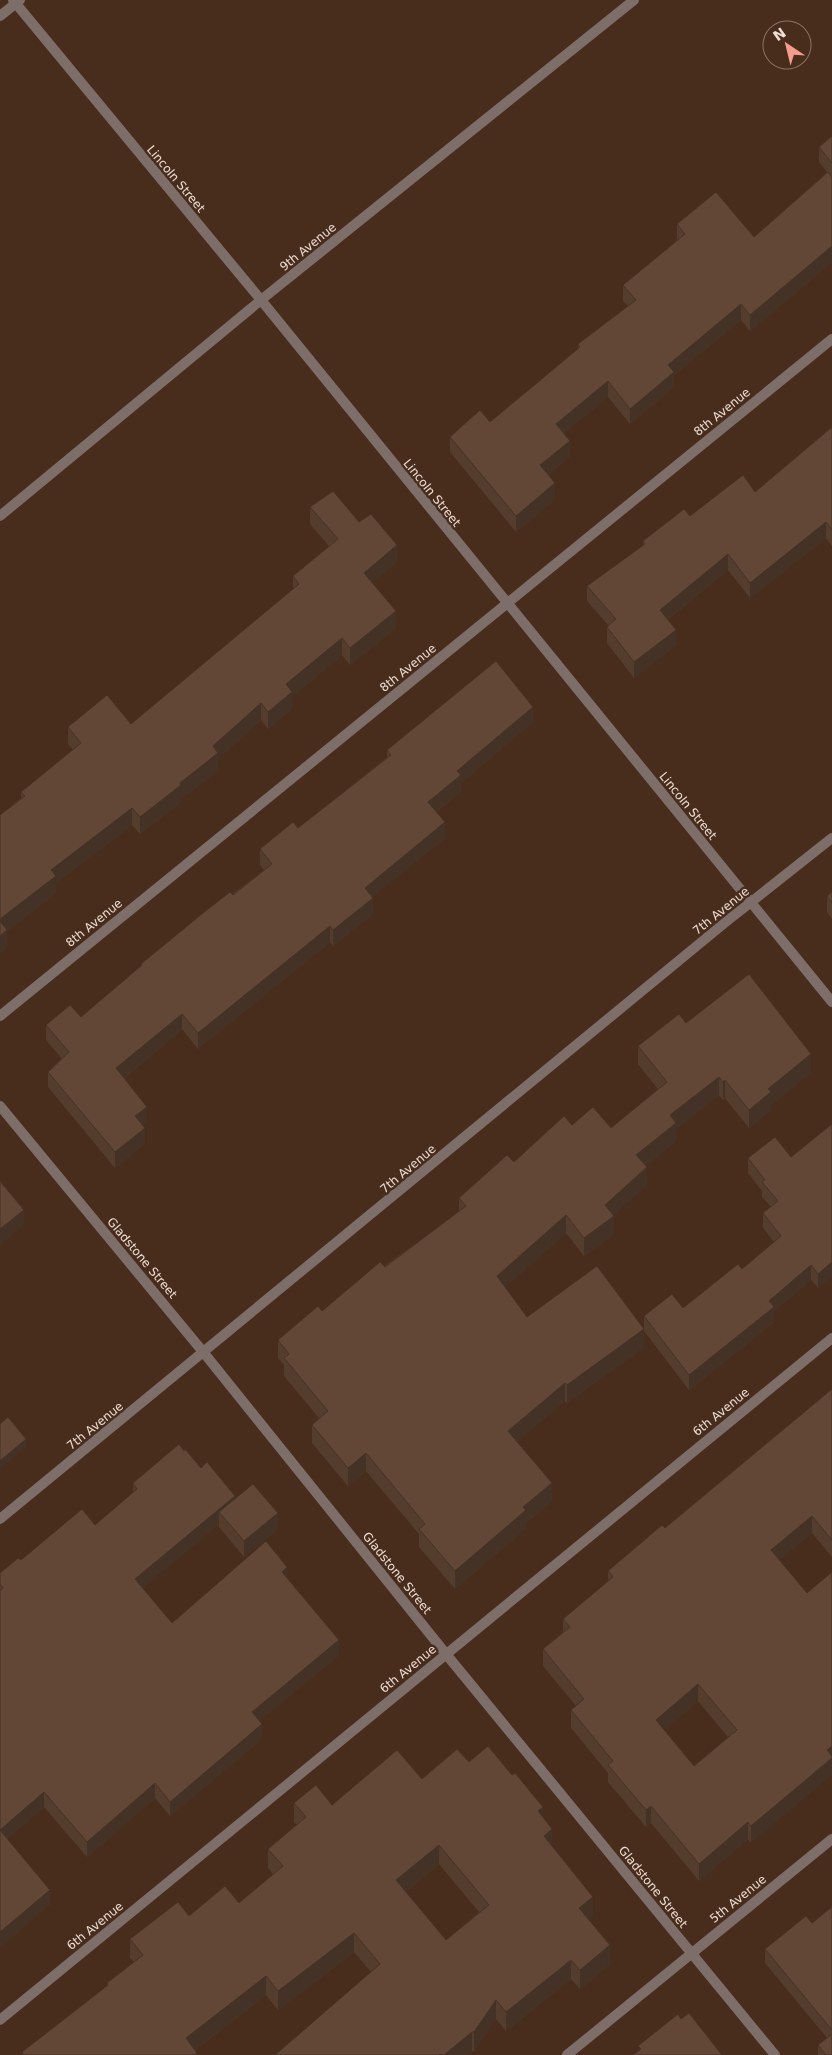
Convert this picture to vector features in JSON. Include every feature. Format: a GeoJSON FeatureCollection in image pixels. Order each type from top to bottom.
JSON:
{"type":"FeatureCollection","features":[{"type":"Feature","properties":{"kind":"street","name":"9th Avenue"},"geometry":{"type":"LineString","coordinates":[[0,516],[261,300],[634,0]]}},
{"type":"Feature","properties":{"kind":"street","name":"Lincoln Street"},"geometry":{"type":"LineString","coordinates":[[16,1],[832,1002]]}},
{"type":"Feature","properties":{"kind":"street"},"geometry":{"type":"LineString","coordinates":[[0,16],[16,1]]}},
{"type":"Feature","properties":{"kind":"street","name":"8th Avenue"},"geometry":{"type":"LineString","coordinates":[[0,1016],[832,338]]}},
{"type":"Feature","properties":{"kind":"street","name":"7th Avenue"},"geometry":{"type":"LineString","coordinates":[[0,1519],[832,838]]}},
{"type":"Feature","properties":{"kind":"street","name":"Gladstone Street"},"geometry":{"type":"LineString","coordinates":[[0,1106],[204,1353],[446,1654],[775,2055]]}},
{"type":"Feature","properties":{"kind":"street","name":"6th Avenue"},"geometry":{"type":"LineString","coordinates":[[0,2020],[832,1338]]}},
{"type":"Feature","properties":{"kind":"street","name":"5th Avenue"},"geometry":{"type":"LineString","coordinates":[[567,2055],[832,1839]]}},
{"type":"Feature","properties":{"kind":"building"},"geometry":{"type":"Polygon","coordinates":[[[832,136],[832,163],[819,147],[832,136]]]}},
{"type":"Feature","properties":{"kind":"building"},"geometry":{"type":"Polygon","coordinates":[[[828,172],[832,177],[832,246],[750,315],[741,304],[668,365],[674,372],[630,409],[608,381],[556,424],[570,441],[540,465],[555,483],[516,516],[450,437],[480,410],[490,422],[580,347],[578,344],[636,300],[623,285],[685,234],[677,224],[716,192],[754,237],[828,172]]]}},
{"type":"Feature","properties":{"kind":"building"},"geometry":{"type":"Polygon","coordinates":[[[832,427],[832,530],[826,522],[750,583],[728,554],[660,610],[676,630],[634,662],[607,627],[616,619],[587,586],[645,544],[643,541],[684,509],[690,516],[743,475],[755,492],[832,427]]]}},
{"type":"Feature","properties":{"kind":"building"},"geometry":{"type":"Polygon","coordinates":[[[333,491],[359,522],[371,514],[397,545],[364,573],[396,611],[350,648],[342,638],[286,684],[292,692],[268,712],[261,703],[213,746],[218,753],[180,783],[181,785],[140,817],[132,808],[51,870],[56,876],[0,919],[0,815],[25,796],[21,792],[81,743],[68,727],[107,695],[131,724],[299,584],[293,576],[338,539],[310,507],[333,491]]]}},
{"type":"Feature","properties":{"kind":"building"},"geometry":{"type":"Polygon","coordinates":[[[496,661],[533,707],[457,771],[461,775],[428,802],[445,822],[365,888],[373,898],[333,930],[330,926],[198,1033],[182,1014],[116,1068],[147,1107],[135,1116],[145,1128],[115,1152],[48,1072],[69,1052],[46,1025],[70,1005],[81,1017],[203,913],[230,892],[233,895],[272,864],[260,849],[293,822],[298,828],[391,755],[387,750],[496,661]]]}},
{"type":"Feature","properties":{"kind":"building"},"geometry":{"type":"Polygon","coordinates":[[[832,892],[832,903],[827,896],[832,892]]]}},
{"type":"Feature","properties":{"kind":"building"},"geometry":{"type":"Polygon","coordinates":[[[0,921],[7,930],[0,936],[0,921]]]}},
{"type":"Feature","properties":{"kind":"building"},"geometry":{"type":"Polygon","coordinates":[[[749,974],[811,1054],[768,1089],[771,1092],[749,1110],[725,1080],[723,1082],[719,1077],[670,1115],[676,1123],[636,1155],[647,1167],[605,1205],[614,1216],[584,1238],[566,1215],[497,1276],[527,1317],[597,1266],[644,1329],[567,1385],[565,1383],[508,1431],[552,1483],[523,1507],[526,1510],[455,1571],[419,1529],[425,1524],[366,1453],[348,1468],[312,1425],[328,1411],[284,1358],[289,1354],[278,1340],[318,1306],[322,1311],[380,1262],[385,1267],[466,1206],[459,1198],[507,1155],[514,1162],[564,1116],[572,1125],[593,1107],[611,1128],[667,1082],[638,1046],[679,1014],[686,1023],[749,974]]]}},
{"type":"Feature","properties":{"kind":"building"},"geometry":{"type":"Polygon","coordinates":[[[832,1124],[832,1262],[818,1274],[811,1265],[769,1301],[774,1307],[689,1375],[644,1316],[672,1294],[683,1308],[738,1264],[742,1269],[781,1236],[763,1213],[778,1201],[762,1182],[765,1180],[748,1158],[775,1137],[791,1157],[832,1124]]]}},
{"type":"Feature","properties":{"kind":"building"},"geometry":{"type":"Polygon","coordinates":[[[0,1181],[24,1210],[0,1229],[0,1181]]]}},
{"type":"Feature","properties":{"kind":"building"},"geometry":{"type":"Polygon","coordinates":[[[832,1389],[832,1540],[812,1516],[771,1550],[807,1593],[832,1572],[832,1746],[827,1750],[832,1758],[751,1826],[748,1822],[699,1864],[651,1806],[646,1810],[608,1765],[613,1761],[571,1710],[584,1699],[543,1649],[570,1627],[563,1619],[613,1577],[608,1571],[662,1525],[665,1528],[832,1389]],[[698,1684],[656,1720],[694,1766],[737,1730],[698,1684]]]}},
{"type":"Feature","properties":{"kind":"building"},"geometry":{"type":"Polygon","coordinates":[[[8,1417],[26,1439],[0,1461],[0,1424],[8,1417]]]}},
{"type":"Feature","properties":{"kind":"building"},"geometry":{"type":"Polygon","coordinates":[[[179,1444],[201,1468],[207,1462],[235,1496],[135,1579],[172,1623],[266,1541],[287,1567],[282,1572],[339,1640],[252,1712],[262,1724],[170,1802],[155,1783],[87,1842],[44,1792],[0,1830],[0,1591],[3,1588],[0,1584],[0,1573],[18,1558],[21,1560],[82,1509],[95,1525],[137,1489],[133,1483],[179,1444]]]}},
{"type":"Feature","properties":{"kind":"building"},"geometry":{"type":"Polygon","coordinates":[[[253,1484],[278,1513],[244,1541],[219,1512],[253,1484]]]}},
{"type":"Feature","properties":{"kind":"building"},"geometry":{"type":"Polygon","coordinates":[[[488,1746],[512,1775],[515,1773],[543,1807],[538,1811],[552,1829],[544,1836],[593,1897],[579,1908],[610,1945],[580,1970],[571,1960],[506,2012],[496,2000],[474,2032],[444,2055],[275,2055],[380,1964],[354,1933],[278,1991],[266,1976],[186,2038],[197,2053],[194,2055],[24,2055],[22,2052],[108,1985],[107,1983],[143,1955],[130,1939],[178,1902],[189,1916],[225,1886],[239,1903],[283,1866],[268,1849],[306,1817],[294,1803],[316,1785],[332,1805],[397,1750],[422,1779],[457,1749],[469,1762],[488,1746]],[[439,1845],[396,1880],[446,1940],[489,1905],[439,1845]]]}},
{"type":"Feature","properties":{"kind":"building"},"geometry":{"type":"Polygon","coordinates":[[[0,1830],[50,1890],[0,1932],[0,1830]]]}},
{"type":"Feature","properties":{"kind":"building"},"geometry":{"type":"Polygon","coordinates":[[[832,1907],[832,2030],[765,1949],[806,1916],[812,1923],[832,1907]]]}},
{"type":"Feature","properties":{"kind":"building"},"geometry":{"type":"Polygon","coordinates":[[[689,2013],[722,2055],[633,2055],[641,2049],[638,2046],[678,2014],[681,2019],[689,2013]]]}},
{"type":"Feature","properties":{"kind":"building"},"geometry":{"type":"Polygon","coordinates":[[[832,2034],[832,2055],[826,2055],[818,2045],[832,2034]]]}}]}
